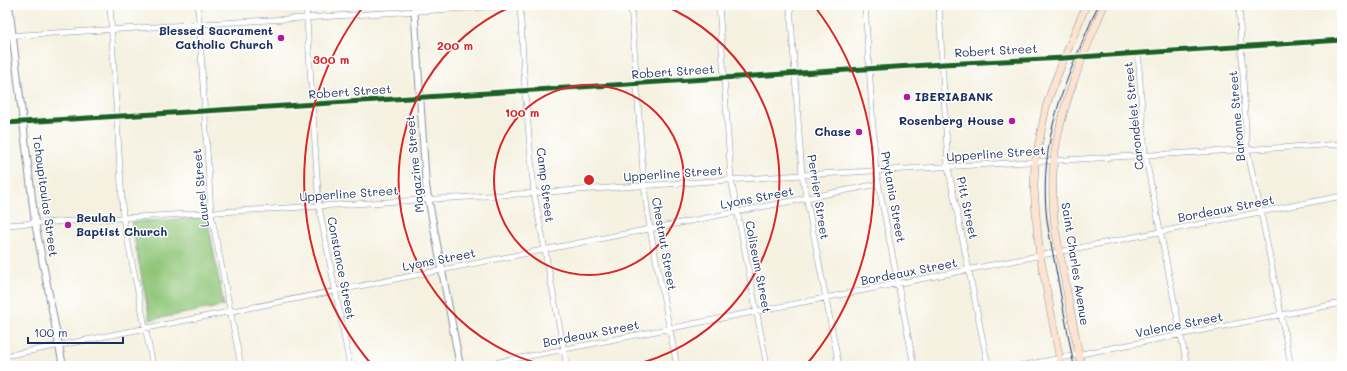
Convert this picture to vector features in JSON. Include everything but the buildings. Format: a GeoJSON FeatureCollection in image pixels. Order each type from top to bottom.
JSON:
{"type":"FeatureCollection","features":[{"type":"Feature","properties":{"kind":"main road"},"geometry":{"type":"LineString","coordinates":[[1061,366],[1040,255],[1034,187],[1035,162],[1046,107],[1086,5]]}},
{"type":"Feature","properties":{"kind":"main road","name":"Saint Charles Avenue"},"geometry":{"type":"LineString","coordinates":[[1081,366],[1059,251],[1053,206],[1054,160],[1056,140],[1070,91],[1104,5]]}},
{"type":"Feature","properties":{"kind":"street","name":"Tchoupitoulas Street"},"geometry":{"type":"LineString","coordinates":[[8,5],[36,223],[63,366]]}},
{"type":"Feature","properties":{"kind":"street"},"geometry":{"type":"LineString","coordinates":[[110,5],[118,116],[123,218],[153,366]]}},
{"type":"Feature","properties":{"kind":"street","name":"Laurel Street"},"geometry":{"type":"LineString","coordinates":[[198,5],[211,214],[241,366]]}},
{"type":"Feature","properties":{"kind":"street","name":"Constance Street"},"geometry":{"type":"LineString","coordinates":[[306,5],[318,207],[350,366]]}},
{"type":"Feature","properties":{"kind":"street"},"geometry":{"type":"LineString","coordinates":[[5,36],[307,18],[415,8],[519,5]]}},
{"type":"Feature","properties":{"kind":"street","name":"Camp Street"},"geometry":{"type":"LineString","coordinates":[[519,5],[534,193],[567,366]]}},
{"type":"Feature","properties":{"kind":"street","name":"Chestnut Street"},"geometry":{"type":"LineString","coordinates":[[631,5],[644,186],[650,229],[677,366]]}},
{"type":"Feature","properties":{"kind":"street","name":"Coliseum Street"},"geometry":{"type":"LineString","coordinates":[[719,5],[731,179],[767,366]]}},
{"type":"Feature","properties":{"kind":"street","name":"Perrier Street"},"geometry":{"type":"LineString","coordinates":[[790,5],[802,175],[839,366]]}},
{"type":"Feature","properties":{"kind":"street","name":"Prytania Street"},"geometry":{"type":"LineString","coordinates":[[865,5],[876,171],[914,366]]}},
{"type":"Feature","properties":{"kind":"street","name":"Pitt Street"},"geometry":{"type":"LineString","coordinates":[[939,5],[948,167],[988,366]]}},
{"type":"Feature","properties":{"kind":"street","name":"Baronne Street"},"geometry":{"type":"LineString","coordinates":[[1239,5],[1247,149],[1261,212],[1291,366]]}},
{"type":"Feature","properties":{"kind":"street"},"geometry":{"type":"LineString","coordinates":[[1342,5],[1342,10]]}},
{"type":"Feature","properties":{"kind":"street","name":"Magazine Street"},"geometry":{"type":"LineString","coordinates":[[415,8],[426,186],[460,366]]}},
{"type":"Feature","properties":{"kind":"street","name":"Robert Street"},"geometry":{"type":"LineString","coordinates":[[5,123],[1342,40]]}},
{"type":"Feature","properties":{"kind":"street","name":"Carondelet Street"},"geometry":{"type":"LineString","coordinates":[[1138,53],[1145,154],[1187,366]]}},
{"type":"Feature","properties":{"kind":"street","name":"Upperline Street"},"geometry":{"type":"LineString","coordinates":[[5,225],[211,214],[731,179],[1035,162],[1145,154],[1342,144]]}},
{"type":"Feature","properties":{"kind":"street","name":"Lyons Street"},"geometry":{"type":"LineString","coordinates":[[5,356],[59,344],[878,184]]}},
{"type":"Feature","properties":{"kind":"street","name":"Bordeaux Street"},"geometry":{"type":"LineString","coordinates":[[479,366],[1342,196]]}},
{"type":"Feature","properties":{"kind":"street","name":"Valence Street"},"geometry":{"type":"LineString","coordinates":[[1020,366],[1342,303]]}},
{"type":"Feature","properties":{"kind":"green space"},"geometry":{"type":"Polygon","coordinates":[[[207,217],[224,306],[150,320],[131,222],[207,217]]]}},
{"type":"Feature","properties":{"kind":"tram line"},"geometry":{"type":"LineString","coordinates":[[1074,366],[1048,227],[1045,183],[1050,139],[1061,97],[1098,5]]}},
{"type":"Feature","properties":{"kind":"cycle path"},"geometry":{"type":"LineString","coordinates":[[5,123],[1342,40]]}},
{"type":"Feature","properties":{"kind":"place","name":"Blessed Sacrament Catholic Church"},"geometry":{"type":"Point","coordinates":[281,38]}},
{"type":"Feature","properties":{"kind":"place","name":"IBERIABANK"},"geometry":{"type":"Point","coordinates":[907,97]}},
{"type":"Feature","properties":{"kind":"place","name":"Rosenberg House"},"geometry":{"type":"Point","coordinates":[1012,121]}},
{"type":"Feature","properties":{"kind":"place","name":"Chase"},"geometry":{"type":"Point","coordinates":[859,132]}},
{"type":"Feature","properties":{"kind":"place","name":"Beulah Baptist Church"},"geometry":{"type":"Point","coordinates":[68,225]}}]}
